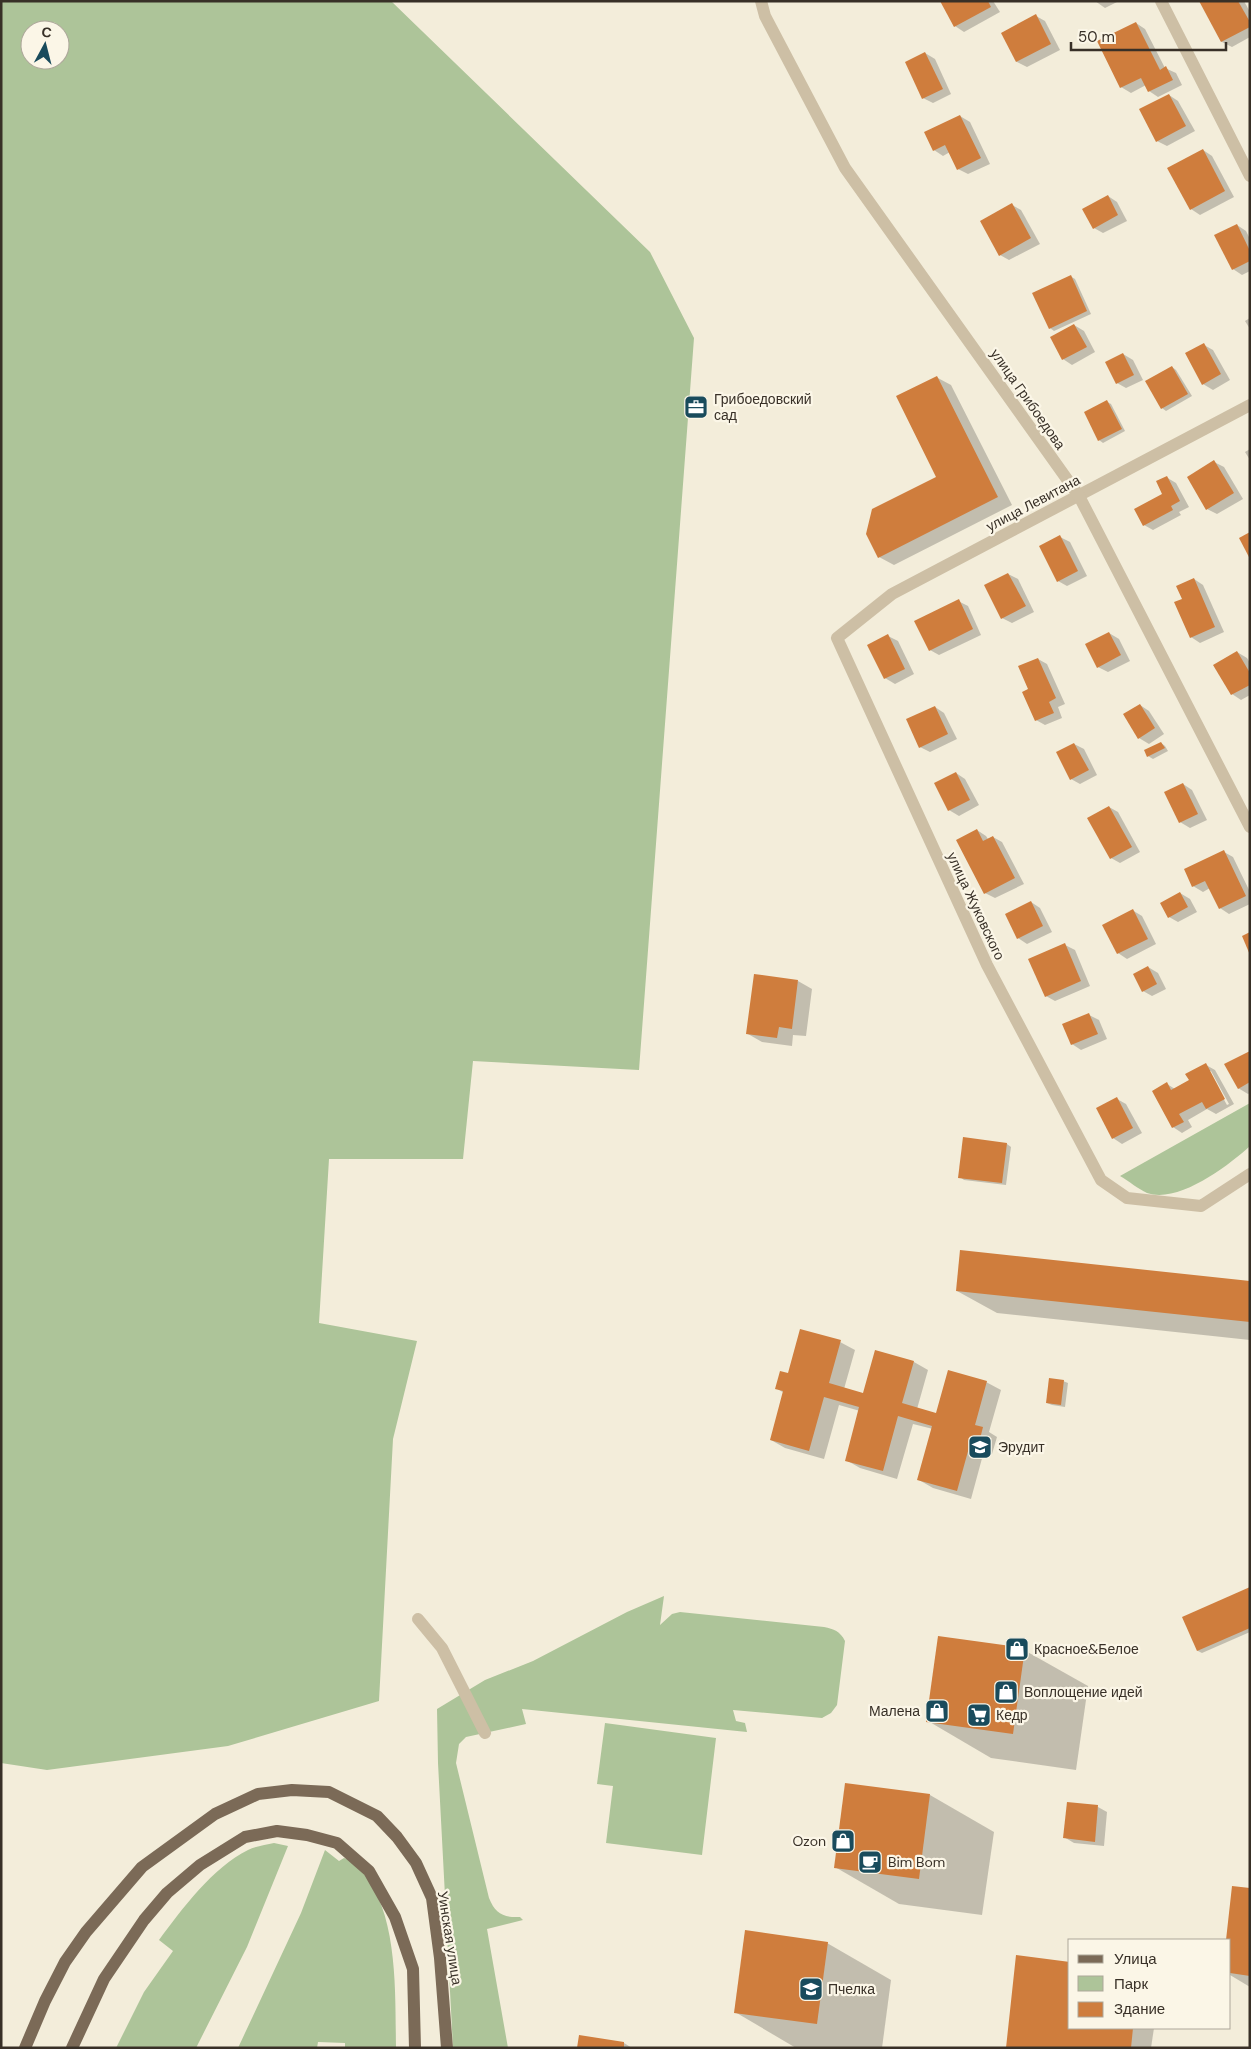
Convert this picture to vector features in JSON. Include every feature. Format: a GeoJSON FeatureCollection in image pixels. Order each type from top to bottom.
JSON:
{"type":"FeatureCollection","features":[{"type":"Feature","properties":{"kind":"main road","name":"Уинская улица"},"geometry":{"type":"LineString","coordinates":[[26,2048],[45,2001],[65,1962],[86,1932],[142,1867],[215,1814],[258,1794],[292,1790],[329,1792],[378,1816],[397,1837],[416,1863],[430,1892],[440,1958],[447,2048]]}},
{"type":"Feature","properties":{"kind":"main road"},"geometry":{"type":"LineString","coordinates":[[72,2048],[104,1978],[144,1920],[167,1893],[200,1865],[245,1837],[277,1831],[306,1835],[337,1843],[369,1871],[395,1917],[413,1969],[415,2048]]}},
{"type":"Feature","properties":{"kind":"street","name":"улица Грибоедова"},"geometry":{"type":"LineString","coordinates":[[761,1],[765,16],[846,168],[1079,496],[1250,827]]}},
{"type":"Feature","properties":{"kind":"street"},"geometry":{"type":"LineString","coordinates":[[1161,1],[1250,176]]}},
{"type":"Feature","properties":{"kind":"street","name":"улица Левитана"},"geometry":{"type":"LineString","coordinates":[[837,638],[892,594],[1250,405]]}},
{"type":"Feature","properties":{"kind":"street","name":"улица Жуковского"},"geometry":{"type":"LineString","coordinates":[[837,638],[986,965],[1101,1180],[1127,1198],[1201,1206],[1250,1174]]}},
{"type":"Feature","properties":{"kind":"street"},"geometry":{"type":"LineString","coordinates":[[418,1619],[442,1648],[485,1733]]}},
{"type":"Feature","properties":{"kind":"green space"},"geometry":{"type":"Polygon","coordinates":[[[1,1],[391,1],[650,252],[694,338],[639,1070],[473,1061],[463,1159],[329,1159],[319,1323],[417,1341],[393,1439],[379,1701],[228,1746],[47,1770],[1,1763],[1,1]]]}},
{"type":"Feature","properties":{"kind":"green space"},"geometry":{"type":"Polygon","coordinates":[[[1250,1103],[1250,1146],[1216,1173],[1202,1181],[1173,1193],[1159,1195],[1147,1193],[1120,1176],[1250,1103]]]}},
{"type":"Feature","properties":{"kind":"green space"},"geometry":{"type":"Polygon","coordinates":[[[664,1596],[660,1625],[672,1614],[680,1612],[824,1627],[836,1631],[845,1641],[837,1705],[831,1713],[822,1718],[733,1710],[736,1721],[745,1723],[747,1732],[522,1709],[526,1724],[466,1737],[459,1744],[456,1763],[489,1898],[500,1914],[509,1917],[520,1917],[523,1920],[487,1929],[508,2048],[453,2048],[438,1763],[437,1709],[485,1680],[533,1661],[627,1612],[664,1596]]]}},
{"type":"Feature","properties":{"kind":"green space"},"geometry":{"type":"Polygon","coordinates":[[[605,1723],[716,1738],[702,1855],[606,1843],[613,1786],[597,1784],[605,1723]]]}},
{"type":"Feature","properties":{"kind":"green space"},"geometry":{"type":"Polygon","coordinates":[[[274,1843],[288,1846],[247,1947],[196,2048],[116,2048],[144,1992],[173,1951],[159,1940],[178,1915],[199,1890],[235,1857],[251,1849],[274,1843]]]}},
{"type":"Feature","properties":{"kind":"green space"},"geometry":{"type":"Polygon","coordinates":[[[325,1850],[339,1861],[344,1858],[350,1860],[362,1871],[374,1889],[383,1909],[389,1932],[395,1980],[396,2048],[345,2048],[345,2043],[318,2042],[317,2048],[238,2048],[301,1913],[325,1850]]]}},
{"type":"Feature","properties":{"kind":"building"},"geometry":{"type":"Polygon","coordinates":[[[940,1],[988,1],[991,7],[954,27],[940,1]]]}},
{"type":"Feature","properties":{"kind":"building"},"geometry":{"type":"Polygon","coordinates":[[[1199,1],[1238,1],[1250,22],[1250,27],[1221,42],[1199,1]]]}},
{"type":"Feature","properties":{"kind":"building"},"geometry":{"type":"Polygon","coordinates":[[[1036,14],[1051,44],[1016,62],[1001,33],[1036,14]]]}},
{"type":"Feature","properties":{"kind":"building"},"geometry":{"type":"Polygon","coordinates":[[[1136,22],[1160,70],[1166,66],[1173,80],[1148,92],[1141,78],[1120,88],[1097,41],[1136,22]]]}},
{"type":"Feature","properties":{"kind":"building"},"geometry":{"type":"Polygon","coordinates":[[[925,52],[943,89],[922,99],[905,62],[925,52]]]}},
{"type":"Feature","properties":{"kind":"building"},"geometry":{"type":"Polygon","coordinates":[[[1169,94],[1186,126],[1156,142],[1139,109],[1169,94]]]}},
{"type":"Feature","properties":{"kind":"building"},"geometry":{"type":"Polygon","coordinates":[[[960,115],[981,158],[957,170],[945,145],[933,151],[924,132],[960,115]]]}},
{"type":"Feature","properties":{"kind":"building"},"geometry":{"type":"Polygon","coordinates":[[[1203,149],[1225,191],[1190,210],[1167,168],[1203,149]]]}},
{"type":"Feature","properties":{"kind":"building"},"geometry":{"type":"Polygon","coordinates":[[[1108,195],[1118,215],[1093,229],[1082,209],[1108,195]]]}},
{"type":"Feature","properties":{"kind":"building"},"geometry":{"type":"Polygon","coordinates":[[[1012,203],[1031,238],[999,256],[980,221],[1012,203]]]}},
{"type":"Feature","properties":{"kind":"building"},"geometry":{"type":"Polygon","coordinates":[[[1237,224],[1250,251],[1250,261],[1232,270],[1214,235],[1237,224]]]}},
{"type":"Feature","properties":{"kind":"building"},"geometry":{"type":"Polygon","coordinates":[[[1071,275],[1087,311],[1049,329],[1032,293],[1071,275]]]}},
{"type":"Feature","properties":{"kind":"building"},"geometry":{"type":"Polygon","coordinates":[[[1074,324],[1087,347],[1062,360],[1050,337],[1074,324]]]}},
{"type":"Feature","properties":{"kind":"building"},"geometry":{"type":"Polygon","coordinates":[[[1204,343],[1221,374],[1202,385],[1185,353],[1204,343]]]}},
{"type":"Feature","properties":{"kind":"building"},"geometry":{"type":"Polygon","coordinates":[[[1123,353],[1134,375],[1116,384],[1105,362],[1123,353]]]}},
{"type":"Feature","properties":{"kind":"building"},"geometry":{"type":"Polygon","coordinates":[[[1172,366],[1188,394],[1161,409],[1145,381],[1172,366]]]}},
{"type":"Feature","properties":{"kind":"building"},"geometry":{"type":"Polygon","coordinates":[[[937,376],[998,497],[878,558],[866,534],[872,509],[936,477],[896,396],[937,376]]]}},
{"type":"Feature","properties":{"kind":"building"},"geometry":{"type":"Polygon","coordinates":[[[1107,400],[1122,429],[1098,441],[1084,412],[1107,400]]]}},
{"type":"Feature","properties":{"kind":"building"},"geometry":{"type":"Polygon","coordinates":[[[691,402],[699,402],[698,411],[690,410],[691,402]]]}},
{"type":"Feature","properties":{"kind":"building"},"geometry":{"type":"Polygon","coordinates":[[[1214,460],[1234,493],[1206,510],[1187,477],[1214,460]]]}},
{"type":"Feature","properties":{"kind":"building"},"geometry":{"type":"Polygon","coordinates":[[[1167,476],[1180,501],[1171,506],[1173,510],[1143,526],[1134,509],[1162,494],[1156,481],[1167,476]]]}},
{"type":"Feature","properties":{"kind":"building"},"geometry":{"type":"Polygon","coordinates":[[[1250,532],[1250,559],[1239,538],[1250,532]]]}},
{"type":"Feature","properties":{"kind":"building"},"geometry":{"type":"Polygon","coordinates":[[[1060,535],[1078,571],[1057,582],[1039,546],[1060,535]]]}},
{"type":"Feature","properties":{"kind":"building"},"geometry":{"type":"Polygon","coordinates":[[[1008,573],[1026,606],[1001,619],[984,585],[1008,573]]]}},
{"type":"Feature","properties":{"kind":"building"},"geometry":{"type":"Polygon","coordinates":[[[1194,578],[1215,627],[1190,638],[1174,602],[1182,599],[1176,586],[1194,578]]]}},
{"type":"Feature","properties":{"kind":"building"},"geometry":{"type":"Polygon","coordinates":[[[959,599],[973,629],[929,651],[914,621],[959,599]]]}},
{"type":"Feature","properties":{"kind":"building"},"geometry":{"type":"Polygon","coordinates":[[[1109,632],[1121,655],[1097,668],[1085,644],[1109,632]]]}},
{"type":"Feature","properties":{"kind":"building"},"geometry":{"type":"Polygon","coordinates":[[[888,634],[905,669],[884,679],[867,645],[888,634]]]}},
{"type":"Feature","properties":{"kind":"building"},"geometry":{"type":"Polygon","coordinates":[[[1237,651],[1250,673],[1250,685],[1231,695],[1213,665],[1237,651]]]}},
{"type":"Feature","properties":{"kind":"building"},"geometry":{"type":"Polygon","coordinates":[[[1038,658],[1056,698],[1049,702],[1054,713],[1035,721],[1022,692],[1028,689],[1018,666],[1038,658]]]}},
{"type":"Feature","properties":{"kind":"building"},"geometry":{"type":"Polygon","coordinates":[[[1140,704],[1155,728],[1138,739],[1123,714],[1140,704]]]}},
{"type":"Feature","properties":{"kind":"building"},"geometry":{"type":"Polygon","coordinates":[[[935,706],[948,734],[919,748],[906,719],[935,706]]]}},
{"type":"Feature","properties":{"kind":"building"},"geometry":{"type":"Polygon","coordinates":[[[1161,742],[1165,748],[1147,757],[1144,750],[1161,742]]]}},
{"type":"Feature","properties":{"kind":"building"},"geometry":{"type":"Polygon","coordinates":[[[1074,743],[1089,770],[1070,780],[1056,752],[1074,743]]]}},
{"type":"Feature","properties":{"kind":"building"},"geometry":{"type":"Polygon","coordinates":[[[956,772],[970,800],[948,811],[934,783],[956,772]]]}},
{"type":"Feature","properties":{"kind":"building"},"geometry":{"type":"Polygon","coordinates":[[[1183,783],[1198,814],[1179,823],[1164,792],[1183,783]]]}},
{"type":"Feature","properties":{"kind":"building"},"geometry":{"type":"Polygon","coordinates":[[[1109,806],[1132,847],[1110,859],[1087,818],[1109,806]]]}},
{"type":"Feature","properties":{"kind":"building"},"geometry":{"type":"Polygon","coordinates":[[[977,829],[983,841],[993,836],[1015,878],[984,894],[956,840],[977,829]]]}},
{"type":"Feature","properties":{"kind":"building"},"geometry":{"type":"Polygon","coordinates":[[[1224,850],[1246,896],[1219,909],[1205,881],[1192,887],[1184,869],[1224,850]]]}},
{"type":"Feature","properties":{"kind":"building"},"geometry":{"type":"Polygon","coordinates":[[[1180,892],[1188,907],[1168,918],[1160,903],[1180,892]]]}},
{"type":"Feature","properties":{"kind":"building"},"geometry":{"type":"Polygon","coordinates":[[[1031,901],[1043,926],[1017,939],[1005,914],[1031,901]]]}},
{"type":"Feature","properties":{"kind":"building"},"geometry":{"type":"Polygon","coordinates":[[[1133,909],[1148,939],[1117,954],[1102,925],[1133,909]]]}},
{"type":"Feature","properties":{"kind":"building"},"geometry":{"type":"Polygon","coordinates":[[[1250,932],[1250,955],[1242,936],[1250,932]]]}},
{"type":"Feature","properties":{"kind":"building"},"geometry":{"type":"Polygon","coordinates":[[[1065,943],[1081,981],[1045,997],[1028,959],[1065,943]]]}},
{"type":"Feature","properties":{"kind":"building"},"geometry":{"type":"Polygon","coordinates":[[[1148,966],[1157,984],[1142,992],[1133,974],[1148,966]]]}},
{"type":"Feature","properties":{"kind":"building"},"geometry":{"type":"Polygon","coordinates":[[[754,974],[798,980],[792,1029],[779,1027],[777,1038],[746,1034],[754,974]]]}},
{"type":"Feature","properties":{"kind":"building"},"geometry":{"type":"Polygon","coordinates":[[[1089,1013],[1098,1034],[1071,1045],[1062,1024],[1089,1013]]]}},
{"type":"Feature","properties":{"kind":"building"},"geometry":{"type":"Polygon","coordinates":[[[1250,1051],[1250,1082],[1238,1089],[1224,1064],[1250,1051]]]}},
{"type":"Feature","properties":{"kind":"building"},"geometry":{"type":"Polygon","coordinates":[[[1206,1063],[1225,1099],[1206,1109],[1202,1102],[1179,1114],[1184,1122],[1172,1128],[1152,1091],[1167,1082],[1171,1090],[1189,1080],[1185,1074],[1206,1063]]]}},
{"type":"Feature","properties":{"kind":"building"},"geometry":{"type":"Polygon","coordinates":[[[1117,1097],[1133,1128],[1112,1139],[1096,1108],[1117,1097]]]}},
{"type":"Feature","properties":{"kind":"building"},"geometry":{"type":"Polygon","coordinates":[[[963,1137],[1007,1143],[1002,1183],[958,1178],[963,1137]]]}},
{"type":"Feature","properties":{"kind":"building"},"geometry":{"type":"Polygon","coordinates":[[[960,1250],[1250,1281],[1250,1322],[956,1291],[960,1250]]]}},
{"type":"Feature","properties":{"kind":"building"},"geometry":{"type":"Polygon","coordinates":[[[800,1329],[841,1340],[829,1383],[863,1393],[875,1350],[914,1361],[902,1403],[936,1413],[948,1370],[987,1381],[975,1425],[983,1427],[978,1447],[970,1444],[957,1491],[917,1480],[932,1426],[898,1416],[883,1471],[845,1461],[859,1407],[824,1397],[809,1451],[770,1440],[783,1391],[775,1389],[780,1371],[788,1373],[800,1329]]]}},
{"type":"Feature","properties":{"kind":"building"},"geometry":{"type":"Polygon","coordinates":[[[1049,1378],[1064,1380],[1061,1405],[1046,1403],[1049,1378]]]}},
{"type":"Feature","properties":{"kind":"building"},"geometry":{"type":"Polygon","coordinates":[[[1250,1587],[1250,1628],[1197,1651],[1182,1617],[1250,1587]]]}},
{"type":"Feature","properties":{"kind":"building"},"geometry":{"type":"Polygon","coordinates":[[[938,1636],[1025,1648],[1013,1734],[926,1722],[938,1636]]]}},
{"type":"Feature","properties":{"kind":"building"},"geometry":{"type":"Polygon","coordinates":[[[845,1783],[930,1794],[919,1879],[834,1868],[845,1783]]]}},
{"type":"Feature","properties":{"kind":"building"},"geometry":{"type":"Polygon","coordinates":[[[1067,1802],[1098,1805],[1095,1842],[1063,1838],[1067,1802]]]}},
{"type":"Feature","properties":{"kind":"building"},"geometry":{"type":"Polygon","coordinates":[[[1232,1886],[1250,1888],[1250,1976],[1231,1973],[1231,1939],[1226,1939],[1232,1886]]]}},
{"type":"Feature","properties":{"kind":"building"},"geometry":{"type":"Polygon","coordinates":[[[745,1930],[828,1942],[817,2024],[734,2013],[745,1930]]]}},
{"type":"Feature","properties":{"kind":"building"},"geometry":{"type":"Polygon","coordinates":[[[1016,1955],[1068,1962],[1068,2029],[1133,2029],[1131,2048],[1006,2048],[1016,1955]]]}},
{"type":"Feature","properties":{"kind":"building"},"geometry":{"type":"Polygon","coordinates":[[[579,2035],[624,2042],[624,2048],[577,2048],[579,2035]]]}},
{"type":"Feature","properties":{"kind":"place","name":"Грибоедовский сад"},"geometry":{"type":"Point","coordinates":[696,407]}},
{"type":"Feature","properties":{"kind":"place","name":"Эрудит"},"geometry":{"type":"Point","coordinates":[980,1447]}},
{"type":"Feature","properties":{"kind":"place","name":"Красное&Белое"},"geometry":{"type":"Point","coordinates":[1017,1649]}},
{"type":"Feature","properties":{"kind":"place","name":"Воплощение идей"},"geometry":{"type":"Point","coordinates":[1006,1692]}},
{"type":"Feature","properties":{"kind":"place","name":"Малена"},"geometry":{"type":"Point","coordinates":[937,1711]}},
{"type":"Feature","properties":{"kind":"place","name":"Кедр"},"geometry":{"type":"Point","coordinates":[979,1715]}},
{"type":"Feature","properties":{"kind":"place","name":"Ozon"},"geometry":{"type":"Point","coordinates":[843,1841]}},
{"type":"Feature","properties":{"kind":"place","name":"Bim Bom"},"geometry":{"type":"Point","coordinates":[870,1862]}},
{"type":"Feature","properties":{"kind":"place","name":"Пчелка"},"geometry":{"type":"Point","coordinates":[811,1989]}}]}
